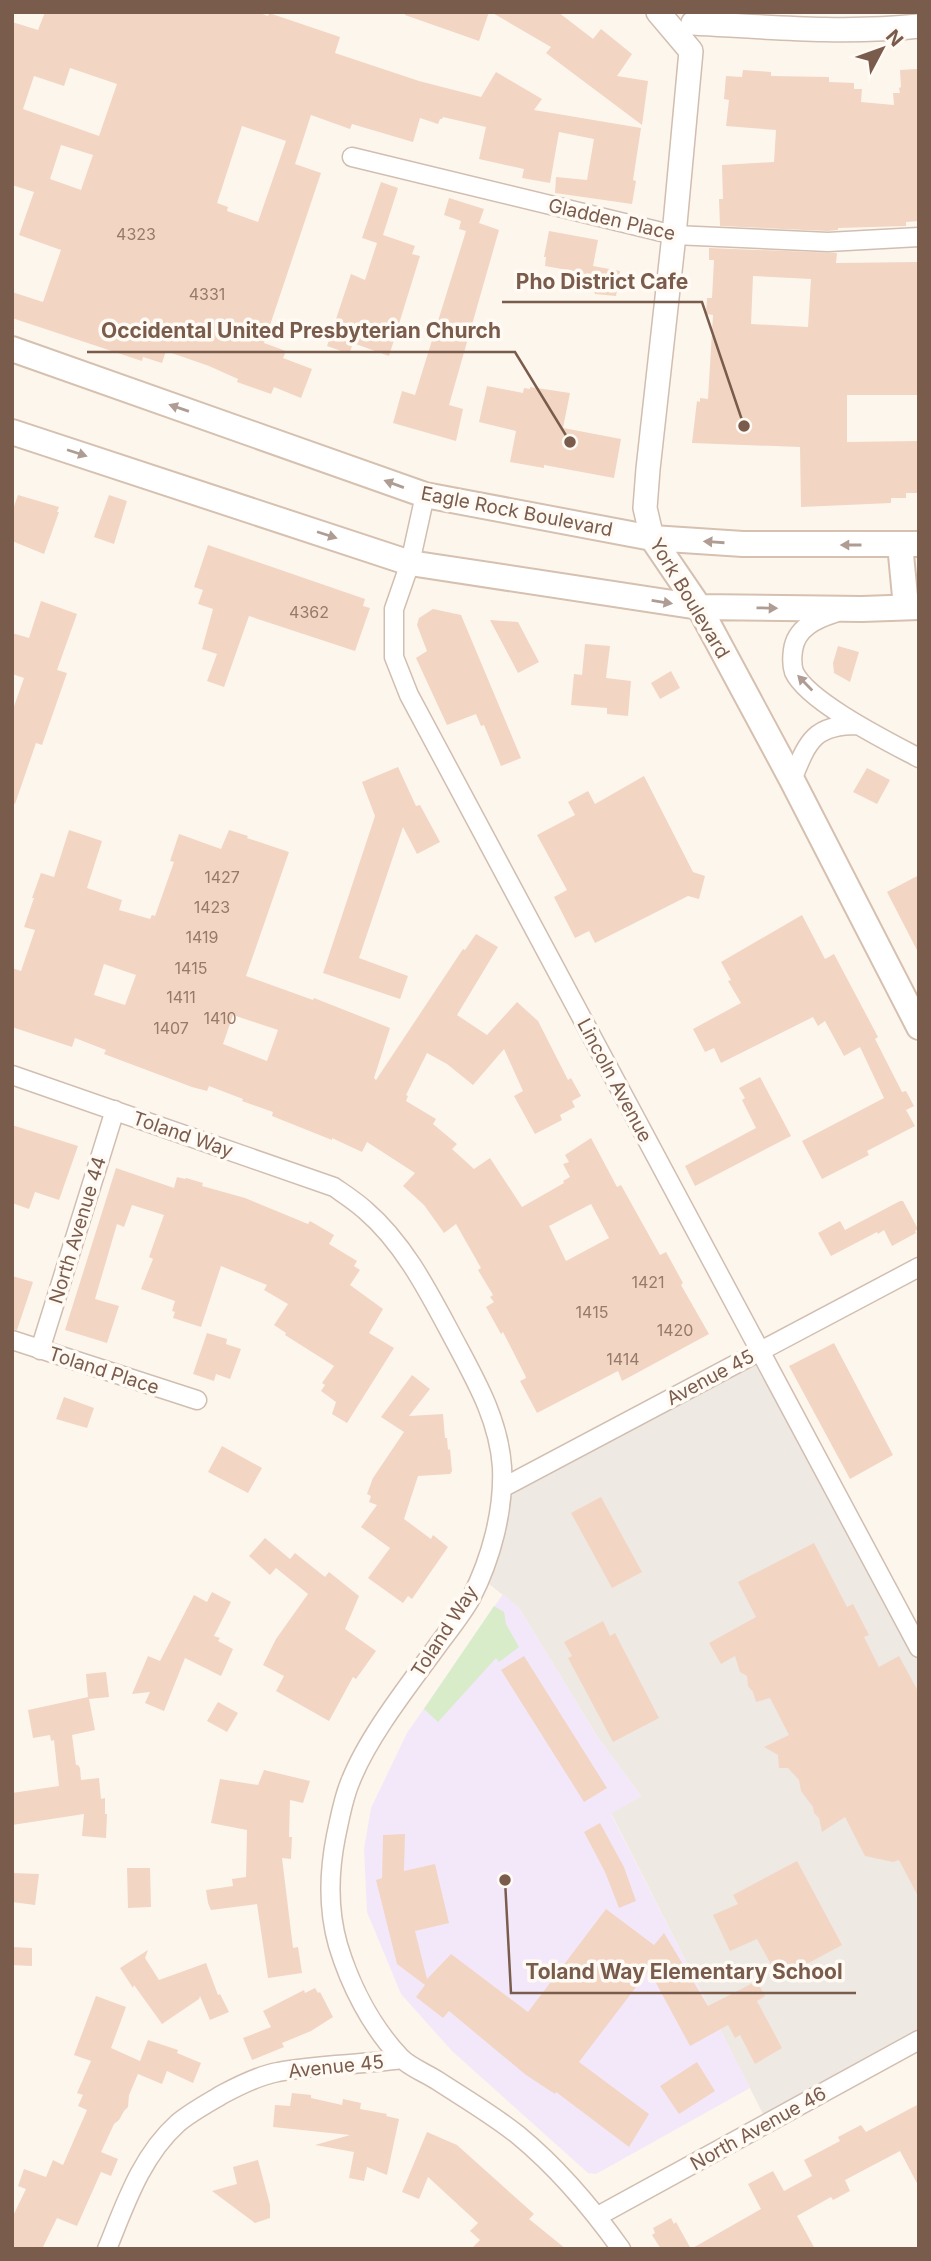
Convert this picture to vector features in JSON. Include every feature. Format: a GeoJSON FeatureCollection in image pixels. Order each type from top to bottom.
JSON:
{"type":"FeatureCollection","features":[{"type":"Feature","properties":{"kind":"main road","name":"Eagle Rock Boulevard"},"geometry":{"type":"LineString","coordinates":[[12,349],[425,495],[652,538],[743,544],[909,544]]}},
{"type":"Feature","properties":{"kind":"main road"},"geometry":{"type":"LineString","coordinates":[[12,432],[410,563],[699,607],[912,607],[909,544]]}},
{"type":"Feature","properties":{"kind":"main road","name":"York Boulevard"},"geometry":{"type":"LineString","coordinates":[[652,538],[699,607],[792,780],[919,1027]]}},
{"type":"Feature","properties":{"kind":"street"},"geometry":{"type":"LineString","coordinates":[[658,12],[691,51]]}},
{"type":"Feature","properties":{"kind":"street"},"geometry":{"type":"LineString","coordinates":[[691,51],[694,18],[817,29],[884,30],[919,26]]}},
{"type":"Feature","properties":{"kind":"street","name":"York Boulevard"},"geometry":{"type":"LineString","coordinates":[[652,538],[645,508],[648,469],[691,51]]}},
{"type":"Feature","properties":{"kind":"street","name":"Gladden Place"},"geometry":{"type":"LineString","coordinates":[[352,157],[674,235],[828,242],[919,237]]}},
{"type":"Feature","properties":{"kind":"street","name":"Lincoln Avenue"},"geometry":{"type":"LineString","coordinates":[[425,495],[410,563],[394,609],[394,657],[409,695],[919,1648]]}},
{"type":"Feature","properties":{"kind":"street"},"geometry":{"type":"LineString","coordinates":[[862,609],[838,612],[818,619],[803,629],[794,644],[794,672],[804,685],[858,726],[919,758]]}},
{"type":"Feature","properties":{"kind":"street"},"geometry":{"type":"LineString","coordinates":[[792,780],[812,739],[825,729],[858,726]]}},
{"type":"Feature","properties":{"kind":"street","name":"Toland Way"},"geometry":{"type":"LineString","coordinates":[[12,1076],[334,1187],[365,1210],[408,1260],[428,1291],[480,1388],[492,1417],[502,1465],[497,1525],[487,1561],[470,1598],[400,1698],[351,1780],[340,1815],[331,1860],[331,1903],[337,1942],[351,1981],[366,2011],[401,2059],[517,2134],[562,2176],[598,2216],[621,2249]]}},
{"type":"Feature","properties":{"kind":"street","name":"North Avenue 44"},"geometry":{"type":"LineString","coordinates":[[40,1350],[115,1110]]}},
{"type":"Feature","properties":{"kind":"street","name":"Avenue 45"},"geometry":{"type":"LineString","coordinates":[[502,1488],[919,1267]]}},
{"type":"Feature","properties":{"kind":"street","name":"Toland Place"},"geometry":{"type":"LineString","coordinates":[[12,1340],[197,1400]]}},
{"type":"Feature","properties":{"kind":"street","name":"North Avenue 46"},"geometry":{"type":"LineString","coordinates":[[598,2216],[919,2040]]}},
{"type":"Feature","properties":{"kind":"street","name":"Avenue 45"},"geometry":{"type":"LineString","coordinates":[[107,2249],[129,2194],[151,2156],[179,2123],[204,2105],[236,2087],[274,2073],[306,2067],[401,2059]]}},
{"type":"Feature","properties":{"kind":"shaded area"},"geometry":{"type":"Polygon","coordinates":[[[760,1357],[919,1657],[919,2037],[767,2122],[611,1813],[641,1796],[597,1736],[519,1608],[484,1580],[509,1492],[760,1357]]]}},
{"type":"Feature","properties":{"kind":"shaded area"},"geometry":{"type":"Polygon","coordinates":[[[503,1594],[519,1608],[597,1736],[641,1796],[611,1814],[750,2088],[596,2174],[588,2173],[452,2051],[401,1994],[367,1912],[364,1849],[371,1808],[407,1733],[503,1594]]]}},
{"type":"Feature","properties":{"kind":"green space"},"geometry":{"type":"Polygon","coordinates":[[[494,1606],[504,1612],[506,1624],[519,1647],[499,1662],[496,1658],[438,1722],[424,1709],[494,1606]]]}},
{"type":"Feature","properties":{"kind":"building"},"geometry":{"type":"Polygon","coordinates":[[[45,12],[257,12],[268,16],[269,13],[340,37],[335,53],[419,81],[481,97],[496,72],[542,99],[534,110],[641,128],[632,204],[555,193],[556,177],[587,180],[594,139],[559,132],[550,183],[522,178],[524,169],[479,159],[486,127],[443,117],[438,124],[420,118],[413,142],[352,124],[350,129],[311,115],[295,164],[321,173],[264,343],[286,351],[283,358],[312,369],[301,398],[274,387],[271,394],[237,382],[238,379],[209,366],[166,351],[162,363],[143,357],[142,361],[12,318],[12,292],[43,302],[61,250],[19,235],[34,192],[12,185],[12,22],[38,30],[45,12]],[[70,68],[64,86],[34,76],[23,109],[99,136],[117,84],[70,68]],[[242,126],[217,203],[228,207],[227,211],[258,222],[286,141],[242,126]],[[61,145],[50,179],[81,190],[93,155],[61,145]]]}},
{"type":"Feature","properties":{"kind":"building"},"geometry":{"type":"Polygon","coordinates":[[[405,12],[489,12],[479,41],[405,15],[405,12]]]}},
{"type":"Feature","properties":{"kind":"building"},"geometry":{"type":"Polygon","coordinates":[[[491,12],[558,12],[593,39],[601,29],[632,54],[617,76],[648,81],[642,125],[546,53],[551,47],[491,12]]]}},
{"type":"Feature","properties":{"kind":"building"},"geometry":{"type":"Polygon","coordinates":[[[917,69],[919,221],[906,222],[906,226],[838,228],[828,231],[720,226],[719,199],[723,199],[722,165],[774,162],[776,130],[726,126],[729,100],[724,99],[726,76],[742,77],[743,70],[771,72],[771,76],[829,77],[829,82],[854,83],[854,89],[862,89],[861,102],[894,105],[893,93],[900,93],[900,70],[917,69]]]}},
{"type":"Feature","properties":{"kind":"building"},"geometry":{"type":"Polygon","coordinates":[[[381,182],[398,188],[383,235],[415,246],[412,254],[420,256],[389,356],[353,343],[347,353],[327,346],[351,274],[365,280],[377,243],[362,238],[381,182]]]}},
{"type":"Feature","properties":{"kind":"building"},"geometry":{"type":"Polygon","coordinates":[[[449,198],[484,209],[479,223],[499,230],[449,405],[463,409],[456,441],[393,423],[402,391],[415,395],[466,231],[459,229],[461,221],[444,215],[449,198]]]}},
{"type":"Feature","properties":{"kind":"building"},"geometry":{"type":"Polygon","coordinates":[[[549,231],[598,240],[593,266],[620,271],[616,296],[595,294],[594,291],[576,288],[579,272],[545,266],[549,231]]]}},
{"type":"Feature","properties":{"kind":"building"},"geometry":{"type":"Polygon","coordinates":[[[709,248],[837,253],[836,263],[919,262],[919,395],[847,395],[847,442],[919,441],[919,493],[906,493],[906,498],[891,498],[891,503],[801,507],[800,447],[692,443],[697,401],[700,402],[700,398],[708,399],[713,315],[706,314],[707,298],[712,298],[714,260],[709,260],[709,248]],[[753,276],[751,324],[808,327],[811,279],[753,276]]]}},
{"type":"Feature","properties":{"kind":"building"},"geometry":{"type":"Polygon","coordinates":[[[487,386],[523,393],[524,388],[530,387],[570,393],[563,428],[621,439],[614,478],[544,465],[544,468],[510,462],[516,431],[479,422],[487,386]]]}},
{"type":"Feature","properties":{"kind":"building"},"geometry":{"type":"Polygon","coordinates":[[[18,495],[59,507],[44,554],[12,541],[12,512],[18,495]]]}},
{"type":"Feature","properties":{"kind":"building"},"geometry":{"type":"Polygon","coordinates":[[[109,495],[127,501],[114,544],[94,537],[109,495]]]}},
{"type":"Feature","properties":{"kind":"building"},"geometry":{"type":"Polygon","coordinates":[[[208,545],[365,599],[363,606],[370,608],[355,651],[249,616],[224,687],[207,681],[217,654],[202,649],[213,609],[198,604],[203,590],[194,587],[208,545]]]}},
{"type":"Feature","properties":{"kind":"building"},"geometry":{"type":"Polygon","coordinates":[[[41,601],[77,614],[57,670],[67,673],[42,745],[36,743],[15,804],[12,803],[12,712],[24,678],[12,674],[12,633],[29,638],[41,601]]]}},
{"type":"Feature","properties":{"kind":"building"},"geometry":{"type":"Polygon","coordinates":[[[433,609],[461,615],[521,758],[501,766],[484,725],[481,726],[476,714],[447,725],[416,658],[427,651],[417,625],[419,618],[433,609]]]}},
{"type":"Feature","properties":{"kind":"building"},"geometry":{"type":"Polygon","coordinates":[[[490,620],[518,622],[539,662],[518,673],[490,620]]]}},
{"type":"Feature","properties":{"kind":"building"},"geometry":{"type":"Polygon","coordinates":[[[585,644],[610,646],[606,678],[631,681],[628,716],[607,714],[607,708],[571,705],[574,674],[582,675],[585,644]]]}},
{"type":"Feature","properties":{"kind":"building"},"geometry":{"type":"Polygon","coordinates":[[[838,646],[859,652],[850,682],[834,673],[833,663],[838,646]]]}},
{"type":"Feature","properties":{"kind":"building"},"geometry":{"type":"Polygon","coordinates":[[[671,671],[680,688],[660,699],[651,683],[671,671]]]}},
{"type":"Feature","properties":{"kind":"building"},"geometry":{"type":"Polygon","coordinates":[[[398,767],[416,806],[420,805],[440,842],[417,854],[403,827],[359,958],[408,976],[400,999],[323,973],[375,816],[362,782],[398,767]]]}},
{"type":"Feature","properties":{"kind":"building"},"geometry":{"type":"Polygon","coordinates":[[[867,768],[890,780],[877,804],[853,792],[867,768]]]}},
{"type":"Feature","properties":{"kind":"building"},"geometry":{"type":"Polygon","coordinates":[[[644,776],[693,872],[705,876],[699,899],[688,896],[595,943],[589,931],[575,938],[554,897],[567,890],[537,835],[575,815],[568,802],[588,791],[595,804],[644,776]]]}},
{"type":"Feature","properties":{"kind":"building"},"geometry":{"type":"Polygon","coordinates":[[[69,830],[102,841],[87,888],[122,900],[119,910],[150,919],[152,915],[155,916],[174,862],[170,861],[179,834],[221,849],[229,830],[289,852],[246,976],[313,1000],[314,998],[390,1028],[374,1078],[376,1080],[463,949],[465,950],[476,934],[498,947],[457,1015],[487,1035],[517,1002],[538,1021],[568,1080],[571,1078],[581,1096],[572,1101],[575,1107],[560,1115],[562,1120],[535,1134],[514,1096],[523,1091],[504,1049],[473,1085],[447,1064],[427,1053],[406,1095],[406,1101],[436,1119],[433,1124],[457,1144],[452,1149],[474,1169],[490,1158],[522,1207],[570,1177],[563,1164],[569,1162],[565,1155],[591,1138],[617,1187],[621,1185],[660,1255],[666,1252],[709,1334],[622,1381],[618,1371],[537,1413],[520,1381],[526,1378],[525,1375],[503,1332],[501,1334],[486,1307],[494,1302],[490,1297],[493,1295],[456,1224],[444,1233],[424,1205],[403,1186],[415,1173],[367,1142],[362,1152],[272,1116],[273,1112],[242,1101],[243,1099],[209,1086],[207,1091],[192,1087],[104,1054],[106,1050],[75,1038],[72,1047],[12,1027],[12,968],[21,971],[35,930],[24,927],[41,873],[54,877],[69,830]],[[104,964],[94,995],[125,1005],[136,975],[104,964]],[[233,1015],[223,1044],[267,1061],[278,1030],[233,1015]],[[591,1204],[549,1226],[566,1261],[609,1238],[591,1204]]]}},
{"type":"Feature","properties":{"kind":"building"},"geometry":{"type":"Polygon","coordinates":[[[919,875],[919,954],[887,892],[919,875]]]}},
{"type":"Feature","properties":{"kind":"building"},"geometry":{"type":"Polygon","coordinates":[[[802,915],[825,959],[834,954],[878,1037],[875,1039],[902,1092],[906,1091],[914,1106],[906,1110],[915,1126],[867,1151],[869,1155],[822,1179],[802,1141],[884,1098],[860,1047],[844,1056],[825,1021],[818,1026],[813,1017],[721,1063],[714,1048],[705,1052],[693,1029],[741,1003],[721,962],[802,915]]]}},
{"type":"Feature","properties":{"kind":"building"},"geometry":{"type":"Polygon","coordinates":[[[760,1077],[791,1136],[695,1186],[685,1166],[756,1128],[739,1088],[760,1077]]]}},
{"type":"Feature","properties":{"kind":"building"},"geometry":{"type":"Polygon","coordinates":[[[12,1125],[78,1146],[59,1200],[35,1192],[29,1209],[12,1203],[12,1125]]]}},
{"type":"Feature","properties":{"kind":"building"},"geometry":{"type":"Polygon","coordinates":[[[116,1168],[174,1188],[177,1177],[203,1183],[202,1186],[245,1198],[308,1224],[310,1221],[334,1235],[329,1244],[357,1261],[354,1266],[360,1270],[350,1285],[383,1309],[369,1333],[394,1348],[347,1423],[332,1414],[336,1402],[321,1391],[325,1385],[322,1383],[334,1366],[274,1325],[288,1304],[264,1290],[267,1285],[221,1266],[201,1327],[173,1318],[175,1301],[141,1289],[153,1259],[149,1257],[164,1215],[132,1205],[124,1227],[117,1224],[95,1299],[119,1306],[107,1343],[65,1330],[116,1168]]]}},
{"type":"Feature","properties":{"kind":"building"},"geometry":{"type":"Polygon","coordinates":[[[903,1201],[918,1229],[916,1233],[892,1246],[884,1230],[831,1256],[818,1233],[840,1221],[845,1230],[903,1201]]]}},
{"type":"Feature","properties":{"kind":"building"},"geometry":{"type":"Polygon","coordinates":[[[12,1276],[33,1282],[17,1330],[12,1329],[12,1276]]]}},
{"type":"Feature","properties":{"kind":"building"},"geometry":{"type":"Polygon","coordinates":[[[207,1333],[227,1339],[226,1344],[241,1349],[230,1379],[216,1374],[214,1381],[193,1374],[207,1333]]]}},
{"type":"Feature","properties":{"kind":"building"},"geometry":{"type":"Polygon","coordinates":[[[834,1343],[893,1455],[850,1479],[789,1366],[834,1343]]]}},
{"type":"Feature","properties":{"kind":"building"},"geometry":{"type":"Polygon","coordinates":[[[412,1375],[430,1389],[409,1416],[443,1414],[452,1471],[450,1474],[418,1476],[404,1519],[431,1539],[433,1535],[448,1547],[412,1599],[408,1596],[403,1603],[368,1578],[390,1548],[361,1527],[377,1505],[369,1502],[371,1496],[367,1494],[373,1478],[404,1432],[381,1417],[412,1375]]]}},
{"type":"Feature","properties":{"kind":"building"},"geometry":{"type":"Polygon","coordinates":[[[64,1397],[94,1408],[87,1428],[56,1419],[64,1397]]]}},
{"type":"Feature","properties":{"kind":"building"},"geometry":{"type":"Polygon","coordinates":[[[222,1446],[262,1468],[248,1493],[208,1472],[222,1446]]]}},
{"type":"Feature","properties":{"kind":"building"},"geometry":{"type":"Polygon","coordinates":[[[601,1497],[642,1572],[612,1588],[571,1513],[601,1497]]]}},
{"type":"Feature","properties":{"kind":"building"},"geometry":{"type":"Polygon","coordinates":[[[265,1538],[290,1559],[295,1553],[325,1577],[329,1572],[359,1596],[345,1629],[376,1651],[356,1679],[353,1677],[329,1721],[276,1691],[284,1676],[263,1665],[276,1639],[308,1594],[276,1568],[270,1575],[249,1556],[265,1538]]]}},
{"type":"Feature","properties":{"kind":"building"},"geometry":{"type":"Polygon","coordinates":[[[814,1543],[847,1607],[853,1604],[869,1635],[864,1637],[879,1667],[899,1656],[919,1693],[919,1898],[899,1860],[893,1862],[865,1856],[845,1817],[822,1832],[819,1818],[801,1791],[799,1780],[788,1768],[779,1768],[778,1755],[764,1747],[789,1735],[770,1698],[756,1702],[748,1686],[747,1676],[740,1672],[735,1656],[721,1664],[709,1643],[756,1617],[738,1582],[814,1543]]]}},
{"type":"Feature","properties":{"kind":"building"},"geometry":{"type":"Polygon","coordinates":[[[212,1592],[231,1602],[214,1636],[233,1649],[221,1676],[185,1658],[164,1711],[145,1703],[150,1692],[132,1694],[148,1656],[160,1661],[194,1595],[207,1602],[212,1592]]]}},
{"type":"Feature","properties":{"kind":"building"},"geometry":{"type":"Polygon","coordinates":[[[603,1621],[610,1636],[615,1633],[659,1718],[613,1742],[568,1658],[572,1656],[564,1642],[603,1621]]]}},
{"type":"Feature","properties":{"kind":"building"},"geometry":{"type":"Polygon","coordinates":[[[524,1656],[607,1788],[584,1802],[501,1670],[524,1656]]]}},
{"type":"Feature","properties":{"kind":"building"},"geometry":{"type":"Polygon","coordinates":[[[106,1672],[109,1697],[89,1699],[95,1730],[72,1735],[81,1780],[99,1778],[101,1799],[105,1798],[107,1814],[106,1838],[82,1836],[84,1814],[12,1825],[12,1793],[59,1786],[54,1740],[51,1741],[50,1735],[33,1738],[28,1710],[88,1697],[86,1674],[106,1672]]]}},
{"type":"Feature","properties":{"kind":"building"},"geometry":{"type":"Polygon","coordinates":[[[218,1702],[238,1713],[227,1732],[207,1721],[218,1702]]]}},
{"type":"Feature","properties":{"kind":"building"},"geometry":{"type":"Polygon","coordinates":[[[264,1770],[310,1781],[303,1803],[290,1800],[291,1859],[282,1858],[293,1948],[298,1947],[302,1973],[268,1978],[257,1904],[211,1910],[206,1890],[233,1886],[232,1879],[246,1877],[247,1830],[211,1823],[220,1779],[258,1785],[264,1770]]]}},
{"type":"Feature","properties":{"kind":"building"},"geometry":{"type":"Polygon","coordinates":[[[600,1823],[624,1867],[636,1901],[619,1908],[605,1872],[584,1832],[600,1823]]]}},
{"type":"Feature","properties":{"kind":"building"},"geometry":{"type":"Polygon","coordinates":[[[405,1834],[404,1871],[435,1864],[449,1923],[415,1931],[427,1979],[451,1954],[528,2012],[606,1909],[654,1945],[664,1933],[708,2006],[757,1981],[765,1996],[757,2001],[782,2048],[755,2064],[740,2035],[735,2038],[728,2025],[690,2046],[649,1970],[579,2062],[649,2114],[629,2147],[556,2092],[555,2094],[526,2075],[449,2011],[443,2018],[416,1997],[425,1985],[397,1964],[376,1880],[382,1878],[383,1835],[405,1834]]]}},
{"type":"Feature","properties":{"kind":"building"},"geometry":{"type":"Polygon","coordinates":[[[797,1861],[842,1945],[779,1979],[757,1939],[730,1951],[713,1915],[738,1904],[733,1895],[797,1861]]]}},
{"type":"Feature","properties":{"kind":"building"},"geometry":{"type":"Polygon","coordinates":[[[127,1868],[150,1868],[151,1907],[128,1908],[127,1868]]]}},
{"type":"Feature","properties":{"kind":"building"},"geometry":{"type":"Polygon","coordinates":[[[12,1873],[39,1874],[35,1905],[12,1902],[12,1873]]]}},
{"type":"Feature","properties":{"kind":"building"},"geometry":{"type":"Polygon","coordinates":[[[12,1947],[32,1948],[32,1966],[12,1965],[12,1947]]]}},
{"type":"Feature","properties":{"kind":"building"},"geometry":{"type":"Polygon","coordinates":[[[148,1950],[145,1958],[159,1980],[206,1963],[218,1995],[220,1994],[229,2012],[210,2020],[200,1996],[162,2024],[120,1968],[148,1950]]]}},
{"type":"Feature","properties":{"kind":"building"},"geometry":{"type":"Polygon","coordinates":[[[315,1988],[320,1992],[333,2017],[311,2031],[282,2043],[284,2047],[252,2060],[243,2038],[271,2027],[263,2011],[304,1990],[305,1993],[315,1988]]]}},
{"type":"Feature","properties":{"kind":"building"},"geometry":{"type":"Polygon","coordinates":[[[96,1996],[126,2007],[111,2048],[140,2061],[148,2040],[178,2050],[177,2053],[201,2063],[193,2083],[167,2071],[162,2084],[138,2074],[129,2095],[128,2107],[114,2124],[101,2152],[118,2159],[111,2176],[101,2172],[77,2226],[57,2218],[42,2249],[12,2249],[12,2218],[26,2189],[18,2186],[24,2169],[46,2177],[53,2160],[63,2165],[87,2110],[78,2106],[83,2095],[77,2093],[91,2061],[74,2055],[96,1996]]]}},
{"type":"Feature","properties":{"kind":"building"},"geometry":{"type":"Polygon","coordinates":[[[697,2062],[715,2091],[679,2114],[660,2086],[697,2062]]]}},
{"type":"Feature","properties":{"kind":"building"},"geometry":{"type":"Polygon","coordinates":[[[292,2093],[311,2095],[311,2098],[342,2105],[343,2099],[361,2103],[360,2109],[399,2119],[387,2175],[367,2167],[364,2181],[349,2178],[354,2152],[315,2145],[350,2135],[273,2127],[275,2105],[290,2106],[292,2093]]]}},
{"type":"Feature","properties":{"kind":"building"},"geometry":{"type":"Polygon","coordinates":[[[919,2104],[919,2187],[900,2151],[845,2180],[850,2191],[833,2200],[831,2197],[797,2216],[815,2249],[691,2249],[761,2209],[748,2184],[773,2171],[784,2191],[812,2176],[804,2160],[840,2141],[838,2137],[861,2125],[866,2132],[919,2104]]]}},
{"type":"Feature","properties":{"kind":"building"},"geometry":{"type":"Polygon","coordinates":[[[427,2132],[457,2145],[534,2214],[529,2219],[566,2249],[471,2249],[480,2240],[470,2231],[478,2223],[428,2177],[419,2199],[402,2192],[427,2132]]]}},
{"type":"Feature","properties":{"kind":"building"},"geometry":{"type":"Polygon","coordinates":[[[258,2160],[270,2205],[270,2218],[255,2223],[212,2191],[237,2184],[233,2167],[258,2160]]]}},
{"type":"Feature","properties":{"kind":"building"},"geometry":{"type":"Polygon","coordinates":[[[671,2218],[691,2249],[661,2249],[652,2235],[655,2233],[653,2228],[671,2218]]]}},
{"type":"Feature","properties":{"kind":"place","name":"Pho District Cafe"},"geometry":{"type":"Point","coordinates":[744,426]}},
{"type":"Feature","properties":{"kind":"place","name":"Occidental United Presbyterian Church"},"geometry":{"type":"Point","coordinates":[570,442]}},
{"type":"Feature","properties":{"kind":"place","name":"Toland Way Elementary School"},"geometry":{"type":"Point","coordinates":[505,1880]}}]}
